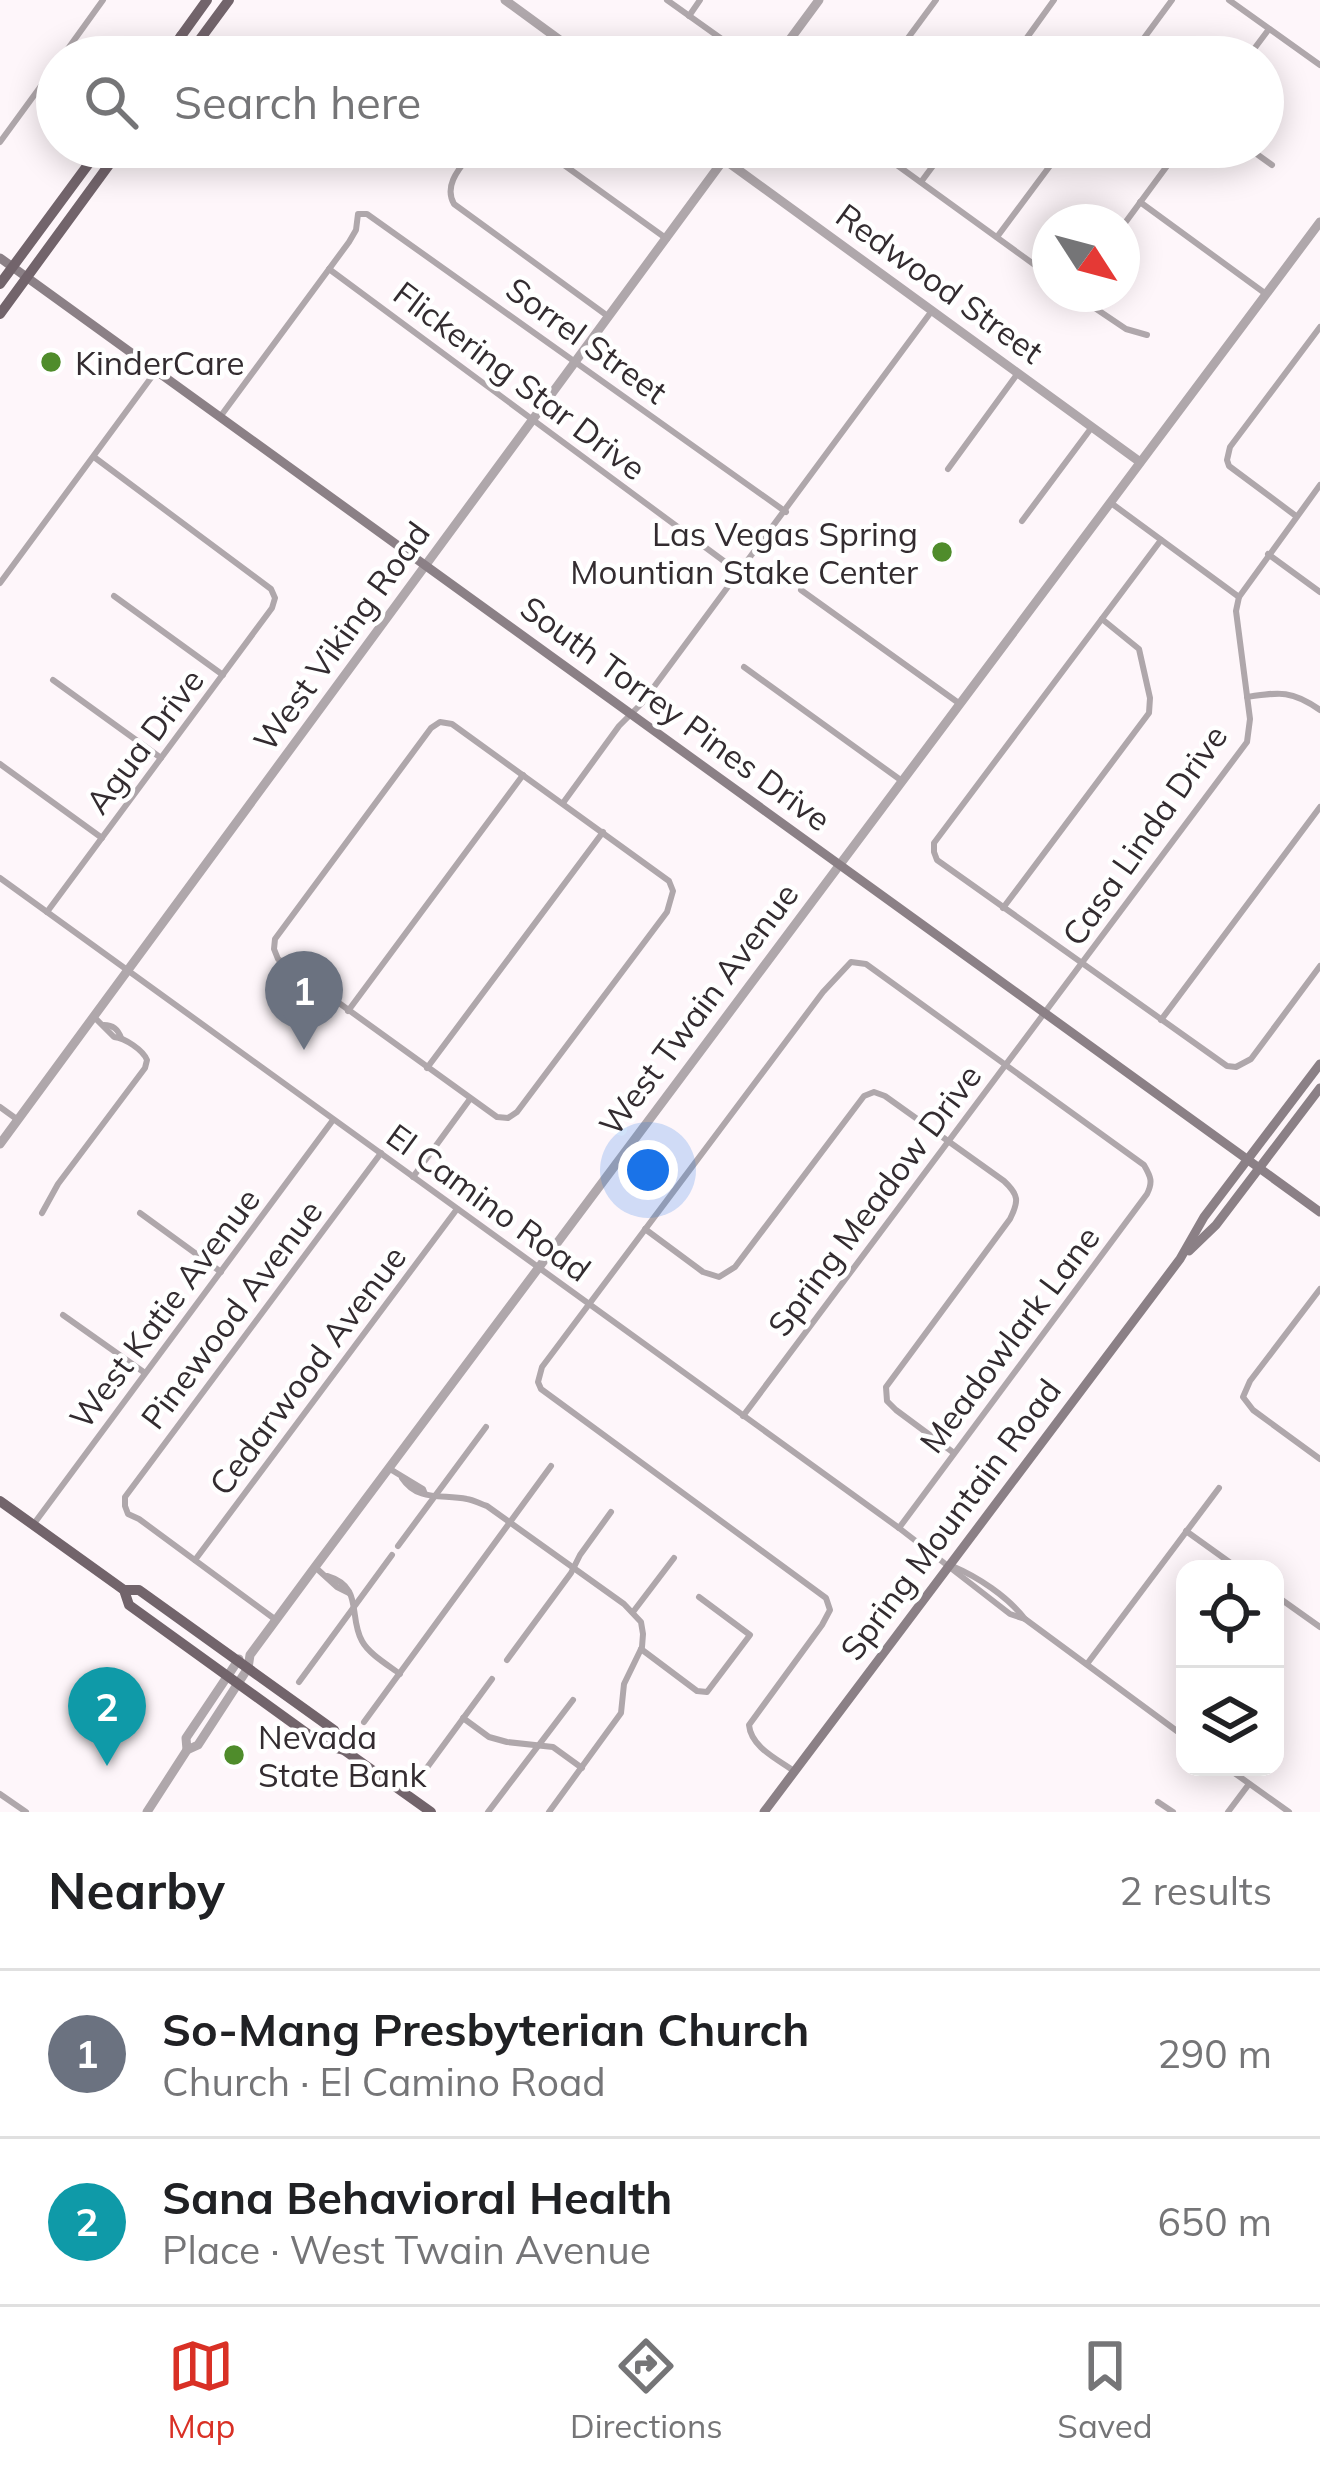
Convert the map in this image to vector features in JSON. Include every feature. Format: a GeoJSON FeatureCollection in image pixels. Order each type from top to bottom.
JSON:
{"type":"FeatureCollection","features":[{"type":"Feature","properties":{"kind":"main road"},"geometry":{"type":"LineString","coordinates":[[181,36],[207,0]]}},
{"type":"Feature","properties":{"kind":"main road"},"geometry":{"type":"LineString","coordinates":[[203,36],[229,0]]}},
{"type":"Feature","properties":{"kind":"main road"},"geometry":{"type":"LineString","coordinates":[[0,284],[85,168]]}},
{"type":"Feature","properties":{"kind":"main road"},"geometry":{"type":"LineString","coordinates":[[0,314],[107,168]]}},
{"type":"Feature","properties":{"kind":"main road","name":"South Torrey Pines Drive"},"geometry":{"type":"LineString","coordinates":[[0,258],[1320,1212]]}},
{"type":"Feature","properties":{"kind":"main road","name":"Spring Mountain Road"},"geometry":{"type":"LineString","coordinates":[[764,1812],[1180,1259],[1204,1217],[1320,1064]]}},
{"type":"Feature","properties":{"kind":"main road","name":"Spring Mountain Road"},"geometry":{"type":"LineString","coordinates":[[1180,1259],[1216,1225],[1320,1088]]}},
{"type":"Feature","properties":{"kind":"main road"},"geometry":{"type":"LineString","coordinates":[[0,1501],[124,1590],[140,1590],[245,1661],[334,1730],[344,1750]]}},
{"type":"Feature","properties":{"kind":"main road"},"geometry":{"type":"LineString","coordinates":[[124,1590],[129,1606],[323,1745],[344,1750],[431,1812]]}},
{"type":"Feature","properties":{"kind":"street"},"geometry":{"type":"LineString","coordinates":[[77,36],[104,0]]}},
{"type":"Feature","properties":{"kind":"street"},"geometry":{"type":"LineString","coordinates":[[505,0],[554,36]]}},
{"type":"Feature","properties":{"kind":"street"},"geometry":{"type":"LineString","coordinates":[[667,0],[717,36]]}},
{"type":"Feature","properties":{"kind":"street"},"geometry":{"type":"LineString","coordinates":[[689,16],[700,0]]}},
{"type":"Feature","properties":{"kind":"street"},"geometry":{"type":"LineString","coordinates":[[792,36],[819,0]]}},
{"type":"Feature","properties":{"kind":"street"},"geometry":{"type":"LineString","coordinates":[[909,36],[936,0]]}},
{"type":"Feature","properties":{"kind":"street"},"geometry":{"type":"LineString","coordinates":[[1027,36],[1054,0]]}},
{"type":"Feature","properties":{"kind":"street"},"geometry":{"type":"LineString","coordinates":[[1145,36],[1172,0]]}},
{"type":"Feature","properties":{"kind":"street"},"geometry":{"type":"LineString","coordinates":[[1229,0],[1279,36]]}},
{"type":"Feature","properties":{"kind":"street"},"geometry":{"type":"LineString","coordinates":[[1264,36],[1269,29]]}},
{"type":"Feature","properties":{"kind":"street"},"geometry":{"type":"LineString","coordinates":[[1284,39],[1320,64]]}},
{"type":"Feature","properties":{"kind":"street"},"geometry":{"type":"LineString","coordinates":[[0,142],[36,92]]}},
{"type":"Feature","properties":{"kind":"street"},"geometry":{"type":"LineString","coordinates":[[461,168],[450,184],[454,204],[609,317]]}},
{"type":"Feature","properties":{"kind":"street"},"geometry":{"type":"LineString","coordinates":[[569,168],[667,238]]}},
{"type":"Feature","properties":{"kind":"street","name":"West Viking Road"},"geometry":{"type":"LineString","coordinates":[[0,1144],[719,168]]}},
{"type":"Feature","properties":{"kind":"street","name":"Redwood Street"},"geometry":{"type":"LineString","coordinates":[[736,168],[1141,462]]}},
{"type":"Feature","properties":{"kind":"street"},"geometry":{"type":"LineString","coordinates":[[901,168],[1032,262]]}},
{"type":"Feature","properties":{"kind":"street"},"geometry":{"type":"LineString","coordinates":[[921,182],[931,168]]}},
{"type":"Feature","properties":{"kind":"street"},"geometry":{"type":"LineString","coordinates":[[998,237],[1049,168]]}},
{"type":"Feature","properties":{"kind":"street"},"geometry":{"type":"LineString","coordinates":[[1165,168],[1140,202],[1266,294]]}},
{"type":"Feature","properties":{"kind":"street","name":"Sorrel Street"},"geometry":{"type":"LineString","coordinates":[[329,269],[356,230],[358,214],[375,218],[786,512]]}},
{"type":"Feature","properties":{"kind":"street","name":"West Twain Avenue"},"geometry":{"type":"LineString","coordinates":[[187,1750],[186,1738],[226,1675],[245,1661],[276,1620],[1320,222]]}},
{"type":"Feature","properties":{"kind":"street"},"geometry":{"type":"LineString","coordinates":[[220,417],[329,269]]}},
{"type":"Feature","properties":{"kind":"street","name":"Flickering Star Drive"},"geometry":{"type":"LineString","coordinates":[[329,269],[740,572]]}},
{"type":"Feature","properties":{"kind":"street"},"geometry":{"type":"LineString","coordinates":[[563,803],[786,512],[932,310]]}},
{"type":"Feature","properties":{"kind":"street"},"geometry":{"type":"LineString","coordinates":[[1102,312],[1147,335]]}},
{"type":"Feature","properties":{"kind":"street"},"geometry":{"type":"LineString","coordinates":[[1296,516],[1229,466],[1228,460],[1230,447],[1320,327]]}},
{"type":"Feature","properties":{"kind":"street"},"geometry":{"type":"LineString","coordinates":[[0,583],[156,371]]}},
{"type":"Feature","properties":{"kind":"street"},"geometry":{"type":"LineString","coordinates":[[948,469],[1018,373]]}},
{"type":"Feature","properties":{"kind":"street"},"geometry":{"type":"LineString","coordinates":[[1022,521],[1092,427]]}},
{"type":"Feature","properties":{"kind":"street","name":"Agua Drive"},"geometry":{"type":"LineString","coordinates":[[47,912],[275,598],[271,589],[94,457]]}},
{"type":"Feature","properties":{"kind":"street"},"geometry":{"type":"LineString","coordinates":[[1110,503],[1239,597],[1320,485]]}},
{"type":"Feature","properties":{"kind":"street"},"geometry":{"type":"LineString","coordinates":[[1161,540],[934,843],[934,852],[937,860],[1217,1061],[1236,1067],[1251,1059],[1320,966]]}},
{"type":"Feature","properties":{"kind":"street"},"geometry":{"type":"LineString","coordinates":[[1268,554],[1320,592]]}},
{"type":"Feature","properties":{"kind":"street"},"geometry":{"type":"LineString","coordinates":[[801,590],[960,704]]}},
{"type":"Feature","properties":{"kind":"street"},"geometry":{"type":"LineString","coordinates":[[115,596],[223,675]]}},
{"type":"Feature","properties":{"kind":"street","name":"Casa Linda Drive"},"geometry":{"type":"LineString","coordinates":[[1044,1013],[1247,742],[1250,719],[1236,611],[1239,597]]}},
{"type":"Feature","properties":{"kind":"street"},"geometry":{"type":"LineString","coordinates":[[1003,908],[1149,712],[1139,649],[1102,619]]}},
{"type":"Feature","properties":{"kind":"street"},"geometry":{"type":"LineString","coordinates":[[744,667],[902,782]]}},
{"type":"Feature","properties":{"kind":"street"},"geometry":{"type":"LineString","coordinates":[[53,680],[161,758]]}},
{"type":"Feature","properties":{"kind":"street"},"geometry":{"type":"LineString","coordinates":[[1247,697],[1282,692],[1300,696],[1320,710]]}},
{"type":"Feature","properties":{"kind":"street"},"geometry":{"type":"LineString","coordinates":[[440,722],[452,724],[563,803],[669,881],[673,891],[667,912],[508,1118],[497,1118],[278,959],[275,939],[440,722]]}},
{"type":"Feature","properties":{"kind":"street"},"geometry":{"type":"LineString","coordinates":[[0,764],[102,838]]}},
{"type":"Feature","properties":{"kind":"street"},"geometry":{"type":"LineString","coordinates":[[348,1011],[523,775]]}},
{"type":"Feature","properties":{"kind":"street"},"geometry":{"type":"LineString","coordinates":[[1161,1021],[1320,807]]}},
{"type":"Feature","properties":{"kind":"street"},"geometry":{"type":"LineString","coordinates":[[428,1069],[603,832]]}},
{"type":"Feature","properties":{"kind":"street","name":"El Camino Road"},"geometry":{"type":"LineString","coordinates":[[0,878],[950,1566],[969,1573],[1016,1606],[1025,1618],[1176,1730]]}},
{"type":"Feature","properties":{"kind":"street"},"geometry":{"type":"LineString","coordinates":[[794,1771],[751,1736],[749,1725],[822,1625],[830,1604],[815,1588],[541,1389],[542,1367],[823,992],[851,962],[866,964],[1005,1065]]}},
{"type":"Feature","properties":{"kind":"street","name":"Spring Meadow Drive"},"geometry":{"type":"LineString","coordinates":[[743,1416],[1044,1013]]}},
{"type":"Feature","properties":{"kind":"street"},"geometry":{"type":"LineString","coordinates":[[42,1214],[58,1184],[145,1068],[143,1052],[106,1032],[94,1017]]}},
{"type":"Feature","properties":{"kind":"street","name":"Meadowlark Lane"},"geometry":{"type":"LineString","coordinates":[[898,1528],[1151,1185],[1144,1165],[1005,1065]]}},
{"type":"Feature","properties":{"kind":"street"},"geometry":{"type":"LineString","coordinates":[[645,1229],[704,1272],[719,1277],[735,1267],[874,1092],[1004,1181],[1018,1196],[1010,1220],[886,1387],[885,1395],[896,1410],[954,1453]]}},
{"type":"Feature","properties":{"kind":"street"},"geometry":{"type":"LineString","coordinates":[[413,1177],[470,1099]]}},
{"type":"Feature","properties":{"kind":"street"},"geometry":{"type":"LineString","coordinates":[[0,1107],[18,1120]]}},
{"type":"Feature","properties":{"kind":"street","name":"West Katie Avenue"},"geometry":{"type":"LineString","coordinates":[[33,1525],[333,1120]]}},
{"type":"Feature","properties":{"kind":"street","name":"Pinewood Avenue"},"geometry":{"type":"LineString","coordinates":[[195,1560],[128,1514],[124,1506],[130,1488],[381,1154]]}},
{"type":"Feature","properties":{"kind":"street","name":"Cedarwood Avenue"},"geometry":{"type":"LineString","coordinates":[[195,1560],[457,1209]]}},
{"type":"Feature","properties":{"kind":"street"},"geometry":{"type":"LineString","coordinates":[[140,1213],[221,1272]]}},
{"type":"Feature","properties":{"kind":"street"},"geometry":{"type":"LineString","coordinates":[[1320,1289],[1243,1397],[1253,1411],[1320,1459]]}},
{"type":"Feature","properties":{"kind":"street"},"geometry":{"type":"LineString","coordinates":[[63,1315],[145,1373]]}},
{"type":"Feature","properties":{"kind":"street"},"geometry":{"type":"LineString","coordinates":[[398,1546],[429,1496],[486,1427]]}},
{"type":"Feature","properties":{"kind":"street"},"geometry":{"type":"LineString","coordinates":[[364,1722],[551,1466]]}},
{"type":"Feature","properties":{"kind":"street"},"geometry":{"type":"LineString","coordinates":[[388,1468],[413,1490],[487,1506],[574,1566],[641,1622],[641,1649],[624,1684],[621,1713],[549,1812]]}},
{"type":"Feature","properties":{"kind":"street"},"geometry":{"type":"LineString","coordinates":[[1087,1664],[1219,1488]]}},
{"type":"Feature","properties":{"kind":"street"},"geometry":{"type":"LineString","coordinates":[[507,1660],[611,1512]]}},
{"type":"Feature","properties":{"kind":"street"},"geometry":{"type":"LineString","coordinates":[[1186,1532],[1226,1560]]}},
{"type":"Feature","properties":{"kind":"street"},"geometry":{"type":"LineString","coordinates":[[298,1682],[392,1555]]}},
{"type":"Feature","properties":{"kind":"street"},"geometry":{"type":"LineString","coordinates":[[633,1612],[674,1558]]}},
{"type":"Feature","properties":{"kind":"street"},"geometry":{"type":"LineString","coordinates":[[195,1560],[276,1620]]}},
{"type":"Feature","properties":{"kind":"street"},"geometry":{"type":"LineString","coordinates":[[315,1567],[337,1588],[350,1593],[362,1642],[400,1673]]}},
{"type":"Feature","properties":{"kind":"street"},"geometry":{"type":"LineString","coordinates":[[641,1649],[698,1691],[707,1692],[750,1635],[699,1597]]}},
{"type":"Feature","properties":{"kind":"street"},"geometry":{"type":"LineString","coordinates":[[1284,1601],[1320,1627]]}},
{"type":"Feature","properties":{"kind":"street","name":"West Twain Avenue"},"geometry":{"type":"LineString","coordinates":[[147,1812],[187,1750],[198,1745],[237,1684],[245,1661]]}},
{"type":"Feature","properties":{"kind":"street"},"geometry":{"type":"LineString","coordinates":[[426,1769],[492,1679]]}},
{"type":"Feature","properties":{"kind":"street"},"geometry":{"type":"LineString","coordinates":[[488,1812],[573,1700]]}},
{"type":"Feature","properties":{"kind":"street"},"geometry":{"type":"LineString","coordinates":[[463,1718],[489,1737],[553,1747],[582,1768]]}},
{"type":"Feature","properties":{"kind":"street"},"geometry":{"type":"LineString","coordinates":[[1238,1776],[1289,1812]]}},
{"type":"Feature","properties":{"kind":"street"},"geometry":{"type":"LineString","coordinates":[[1228,1812],[1249,1784]]}},
{"type":"Feature","properties":{"kind":"street"},"geometry":{"type":"LineString","coordinates":[[0,1794],[26,1812]]}},
{"type":"Feature","properties":{"kind":"street"},"geometry":{"type":"LineString","coordinates":[[1159,1802],[1173,1812]]}},
{"type":"Feature","properties":{"kind":"place","name":"KinderCare"},"geometry":{"type":"Point","coordinates":[51,362]}},
{"type":"Feature","properties":{"kind":"place","name":"Las Vegas Spring Mountian Stake Center"},"geometry":{"type":"Point","coordinates":[942,552]}},
{"type":"Feature","properties":{"kind":"place","name":"So-Mang Presbyterian Church"},"geometry":{"type":"Point","coordinates":[304,1050]}},
{"type":"Feature","properties":{"kind":"place","name":"Nevada State Bank"},"geometry":{"type":"Point","coordinates":[234,1755]}},
{"type":"Feature","properties":{"kind":"place","name":"Sana Behavioral Health"},"geometry":{"type":"Point","coordinates":[107,1766]}}]}
